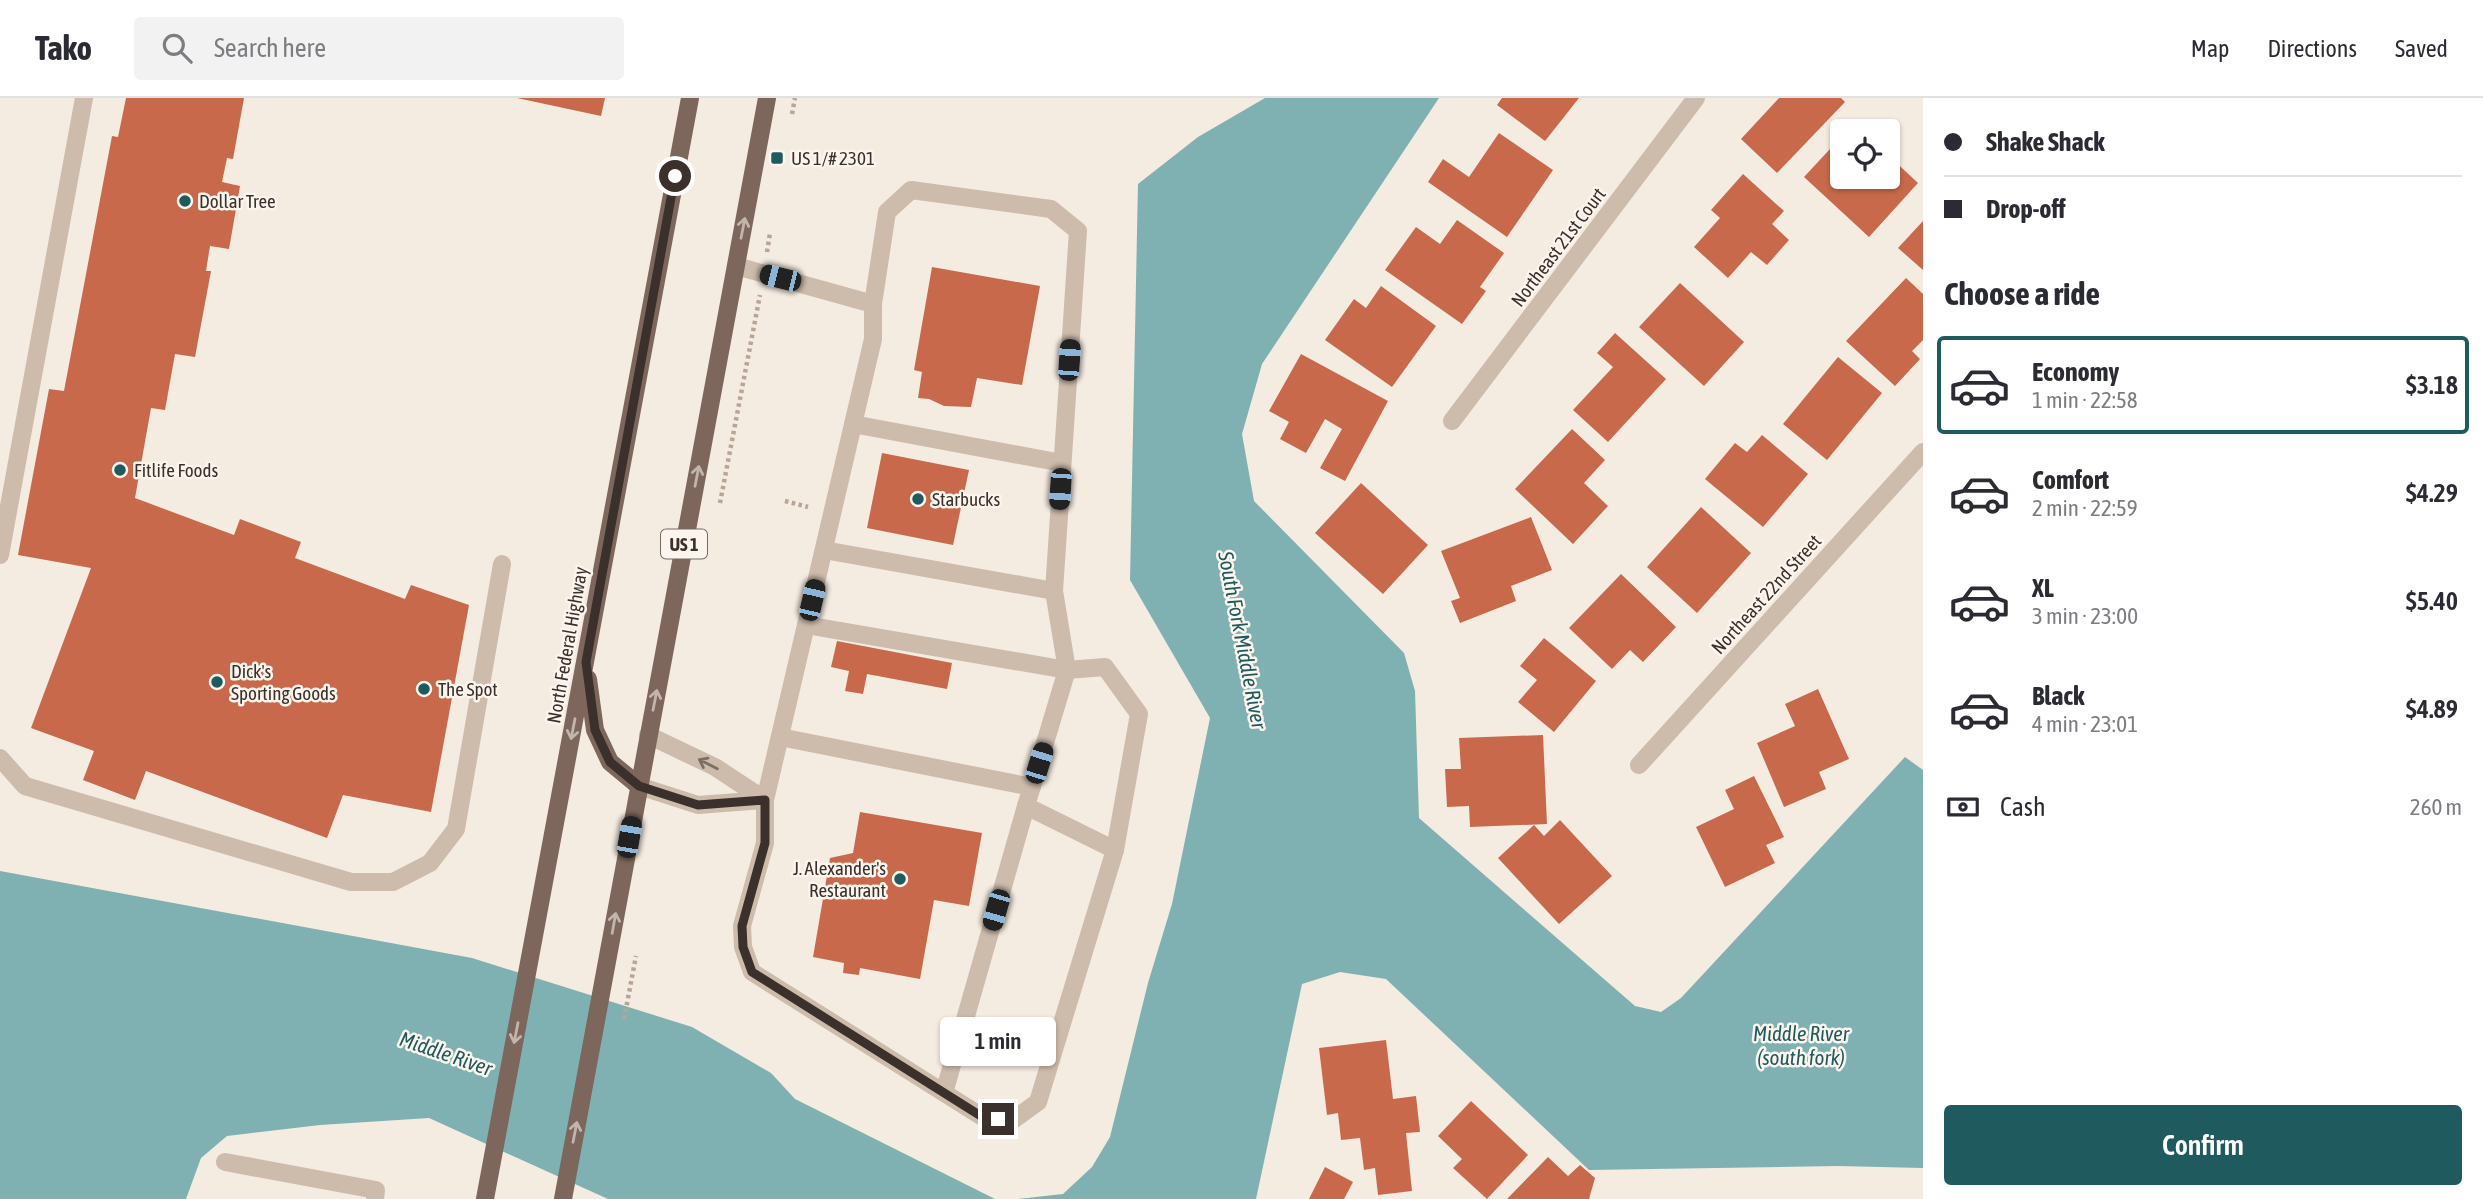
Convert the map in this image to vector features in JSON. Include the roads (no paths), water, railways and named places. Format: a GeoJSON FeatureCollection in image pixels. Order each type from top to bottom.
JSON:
{"type":"FeatureCollection","features":[{"type":"Feature","properties":{"kind":"main road","name":"North Federal Highway"},"geometry":{"type":"LineString","coordinates":[[486,1193],[690,98]]}},
{"type":"Feature","properties":{"kind":"main road","name":"US 1"},"geometry":{"type":"LineString","coordinates":[[563,1199],[767,98]]}},
{"type":"Feature","properties":{"kind":"main road"},"geometry":{"type":"LineString","coordinates":[[586,662],[595,730],[610,762],[639,786]]}},
{"type":"Feature","properties":{"kind":"street"},"geometry":{"type":"LineString","coordinates":[[0,555],[83,98]]}},
{"type":"Feature","properties":{"kind":"street","name":"Northeast 21st Court"},"geometry":{"type":"LineString","coordinates":[[1452,421],[1696,98]]}},
{"type":"Feature","properties":{"kind":"street"},"geometry":{"type":"LineString","coordinates":[[806,625],[1067,670],[1105,667],[1139,715],[1115,850],[1038,1102],[1013,1120],[984,1118],[944,1093],[752,972],[743,947],[742,926],[765,843],[765,800],[873,339],[873,304],[887,212],[911,190],[1051,209],[1078,231],[1054,592],[1067,670],[944,1093]]}},
{"type":"Feature","properties":{"kind":"street"},"geometry":{"type":"LineString","coordinates":[[736,266],[873,304]]}},
{"type":"Feature","properties":{"kind":"street"},"geometry":{"type":"LineString","coordinates":[[853,424],[1062,463]]}},
{"type":"Feature","properties":{"kind":"street","name":"Northeast 22nd Street"},"geometry":{"type":"LineString","coordinates":[[1639,765],[1923,452]]}},
{"type":"Feature","properties":{"kind":"street"},"geometry":{"type":"LineString","coordinates":[[824,550],[1054,592]]}},
{"type":"Feature","properties":{"kind":"street"},"geometry":{"type":"LineString","coordinates":[[0,758],[25,786],[351,882],[393,883],[430,863],[456,829],[502,564]]}},
{"type":"Feature","properties":{"kind":"street"},"geometry":{"type":"LineString","coordinates":[[648,734],[715,767],[765,800]]}},
{"type":"Feature","properties":{"kind":"street"},"geometry":{"type":"LineString","coordinates":[[780,737],[1032,787]]}},
{"type":"Feature","properties":{"kind":"street"},"geometry":{"type":"LineString","coordinates":[[639,786],[698,805],[765,800]]}},
{"type":"Feature","properties":{"kind":"street"},"geometry":{"type":"LineString","coordinates":[[1026,806],[1115,850]]}},
{"type":"Feature","properties":{"kind":"street"},"geometry":{"type":"LineString","coordinates":[[225,1162],[376,1190],[374,1199]]}},
{"type":"Feature","properties":{"kind":"water","name":"Middle River (south fork)"},"geometry":{"type":"Polygon","coordinates":[[[1265,98],[1439,98],[1262,364],[1242,434],[1254,501],[1404,653],[1415,691],[1419,818],[1635,1006],[1661,1012],[1681,998],[1905,757],[1923,770],[1923,1168],[1838,1166],[1589,1170],[1386,979],[1340,972],[1302,984],[1256,1199],[1018,1199],[1063,1194],[1092,1167],[1110,1137],[1148,983],[1172,904],[1210,718],[1130,580],[1138,184],[1198,137],[1265,98]]]}},
{"type":"Feature","properties":{"kind":"water","name":"Middle River"},"geometry":{"type":"Polygon","coordinates":[[[0,871],[472,958],[692,1027],[771,1073],[795,1099],[995,1199],[608,1199],[429,1118],[320,1125],[227,1136],[201,1158],[186,1199],[0,1199],[0,871]]]}},
{"type":"Feature","properties":{"kind":"place","name":"US 1/# 2301"},"geometry":{"type":"Point","coordinates":[777,158]}},
{"type":"Feature","properties":{"kind":"place","name":"Dollar Tree"},"geometry":{"type":"Point","coordinates":[185,201]}},
{"type":"Feature","properties":{"kind":"place","name":"Fitlife Foods"},"geometry":{"type":"Point","coordinates":[120,470]}},
{"type":"Feature","properties":{"kind":"place","name":"Starbucks"},"geometry":{"type":"Point","coordinates":[918,499]}},
{"type":"Feature","properties":{"kind":"place","name":"Dick's Sporting Goods"},"geometry":{"type":"Point","coordinates":[217,682]}},
{"type":"Feature","properties":{"kind":"place","name":"The Spot"},"geometry":{"type":"Point","coordinates":[424,689]}},
{"type":"Feature","properties":{"kind":"place","name":"J. Alexander's Restaurant"},"geometry":{"type":"Point","coordinates":[900,879]}},
{"type":"Feature","properties":{"kind":"water label","name":"South Fork Middle River"},"geometry":{"type":"Point","coordinates":[1243,640]}}]}
